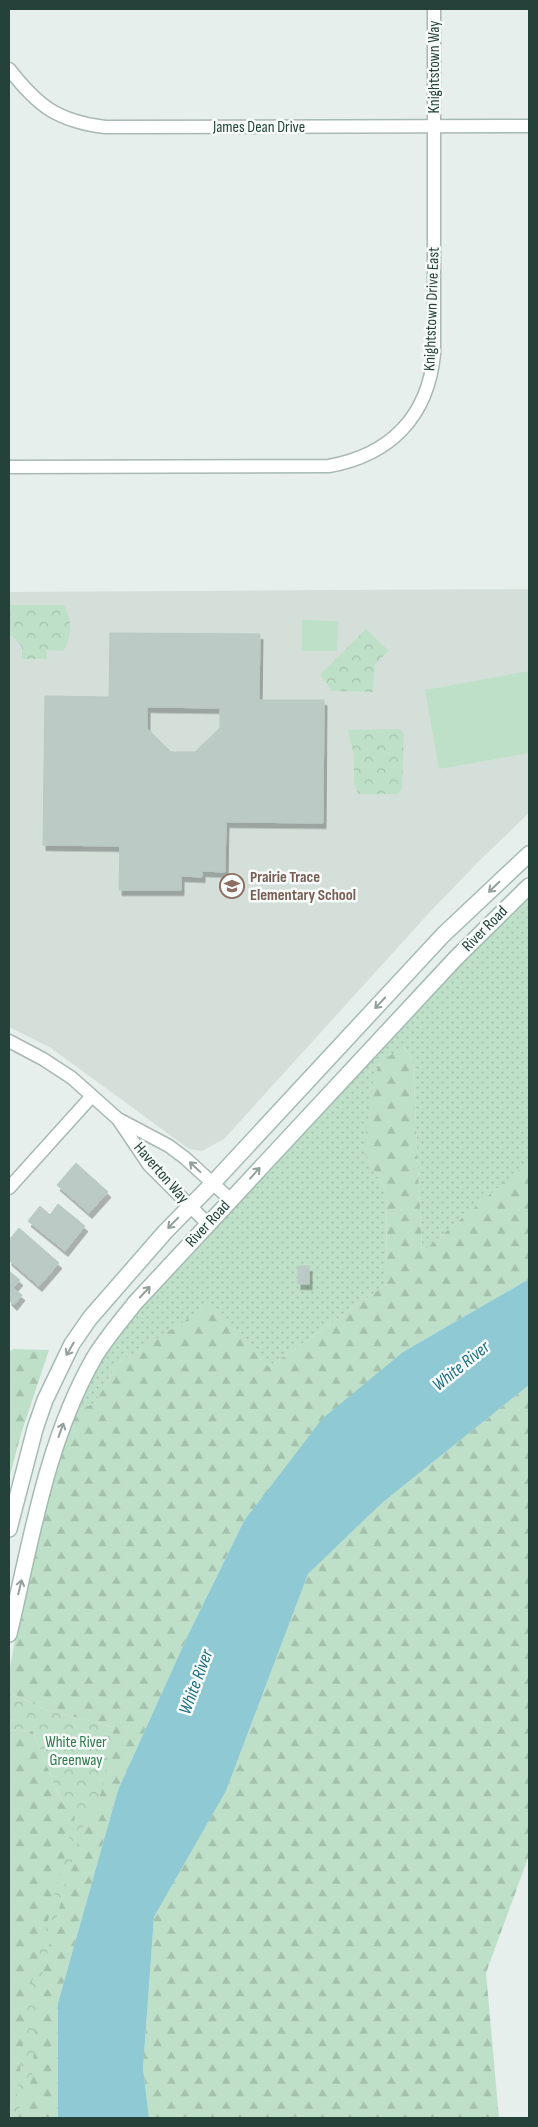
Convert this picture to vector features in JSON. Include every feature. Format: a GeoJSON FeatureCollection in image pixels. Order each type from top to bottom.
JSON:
{"type":"FeatureCollection","features":[{"type":"Feature","properties":{"kind":"main road","name":"River Road"},"geometry":{"type":"LineString","coordinates":[[9,1529],[35,1429],[45,1400],[72,1344],[110,1293],[443,935],[529,854]]}},
{"type":"Feature","properties":{"kind":"main road","name":"River Road"},"geometry":{"type":"LineString","coordinates":[[9,1634],[57,1443],[80,1384],[110,1333],[135,1303],[456,958],[529,886]]}},
{"type":"Feature","properties":{"kind":"street","name":"Knightstown Way"},"geometry":{"type":"LineString","coordinates":[[434,9],[434,126]]}},
{"type":"Feature","properties":{"kind":"street","name":"James Dean Drive"},"geometry":{"type":"LineString","coordinates":[[9,69],[26,91],[61,117],[83,124],[105,127],[529,126]]}},
{"type":"Feature","properties":{"kind":"street","name":"Knightstown Drive East"},"geometry":{"type":"LineString","coordinates":[[9,467],[329,466],[350,462],[373,452],[403,430],[418,408],[432,369],[434,126]]}},
{"type":"Feature","properties":{"kind":"street","name":"Haverton Way"},"geometry":{"type":"LineString","coordinates":[[9,1041],[43,1059],[72,1078],[118,1119],[169,1146],[231,1200]]}},
{"type":"Feature","properties":{"kind":"street"},"geometry":{"type":"LineString","coordinates":[[9,1188],[92,1096]]}},
{"type":"Feature","properties":{"kind":"street","name":"Haverton Way"},"geometry":{"type":"LineString","coordinates":[[118,1119],[149,1165],[208,1224]]}},
{"type":"Feature","properties":{"kind":"shaded area","name":"Prairie Trace Elementary School"},"geometry":{"type":"Polygon","coordinates":[[[529,589],[529,813],[429,913],[224,1139],[202,1151],[189,1149],[51,1048],[9,1027],[9,592],[529,589]]]}},
{"type":"Feature","properties":{"kind":"green space"},"geometry":{"type":"Polygon","coordinates":[[[9,605],[64,605],[69,616],[70,634],[63,651],[46,650],[47,659],[22,659],[22,647],[12,636],[9,636],[9,605]]]}},
{"type":"Feature","properties":{"kind":"green space"},"geometry":{"type":"Polygon","coordinates":[[[302,620],[338,621],[337,651],[302,651],[302,620]]]}},
{"type":"Feature","properties":{"kind":"green space"},"geometry":{"type":"Polygon","coordinates":[[[366,629],[389,651],[375,664],[373,692],[332,691],[320,675],[366,629]]]}},
{"type":"Feature","properties":{"kind":"green space"},"geometry":{"type":"Polygon","coordinates":[[[529,671],[529,753],[439,769],[425,690],[529,671]]]}},
{"type":"Feature","properties":{"kind":"green space"},"geometry":{"type":"Polygon","coordinates":[[[400,729],[404,734],[402,788],[398,794],[358,794],[354,783],[354,756],[348,730],[400,729]]]}},
{"type":"Feature","properties":{"kind":"green space"},"geometry":{"type":"Polygon","coordinates":[[[529,886],[529,1165],[526,1165],[422,1252],[413,1061],[404,1047],[364,1153],[386,1191],[387,1284],[269,1367],[210,1306],[117,1364],[95,1403],[67,1415],[95,1357],[529,886]]]}},
{"type":"Feature","properties":{"kind":"green space"},"geometry":{"type":"Polygon","coordinates":[[[404,1047],[413,1061],[422,1252],[526,1164],[529,1165],[529,1279],[403,1352],[244,1521],[188,1635],[118,1790],[58,2003],[58,2118],[9,2118],[9,1732],[11,1730],[33,1731],[59,1796],[75,1816],[114,1727],[46,1710],[9,1692],[9,1673],[40,1503],[67,1415],[95,1403],[117,1364],[210,1305],[269,1367],[387,1284],[386,1191],[364,1153],[372,1085],[380,1062],[404,1047]]]}},
{"type":"Feature","properties":{"kind":"green space"},"geometry":{"type":"Polygon","coordinates":[[[13,1349],[49,1350],[21,1434],[9,1479],[9,1352],[13,1349]]]}},
{"type":"Feature","properties":{"kind":"green space"},"geometry":{"type":"Polygon","coordinates":[[[529,1385],[529,1855],[486,1973],[499,2118],[149,2118],[143,2068],[154,1917],[226,1791],[308,1574],[382,1503],[529,1385]]]}},
{"type":"Feature","properties":{"kind":"green space","name":"White River Greenway"},"geometry":{"type":"Polygon","coordinates":[[[9,1692],[46,1710],[114,1727],[101,1793],[81,1831],[52,1934],[38,1994],[32,2078],[15,2118],[9,2118],[9,2108],[17,2096],[29,1993],[75,1817],[59,1796],[33,1731],[11,1730],[9,1732],[9,1692]]]}},
{"type":"Feature","properties":{"kind":"water","name":"White River"},"geometry":{"type":"Polygon","coordinates":[[[529,1279],[529,1385],[382,1503],[308,1574],[226,1791],[154,1917],[143,2068],[149,2118],[58,2118],[58,2003],[118,1790],[188,1635],[244,1521],[322,1419],[403,1352],[529,1279]]]}},
{"type":"Feature","properties":{"kind":"building","name":"Prairie Trace Elementary School"},"geometry":{"type":"Polygon","coordinates":[[[110,633],[260,634],[259,700],[324,700],[323,823],[226,822],[225,872],[202,871],[202,877],[181,876],[181,890],[119,890],[120,846],[43,845],[45,696],[109,697],[110,633]],[[147,707],[147,728],[171,752],[195,752],[220,728],[220,708],[147,707]]]}},
{"type":"Feature","properties":{"kind":"building"},"geometry":{"type":"Polygon","coordinates":[[[76,1163],[108,1192],[89,1213],[57,1185],[76,1163]]]}},
{"type":"Feature","properties":{"kind":"building"},"geometry":{"type":"Polygon","coordinates":[[[58,1204],[85,1226],[65,1251],[28,1221],[40,1206],[50,1215],[58,1204]]]}},
{"type":"Feature","properties":{"kind":"building"},"geometry":{"type":"Polygon","coordinates":[[[19,1228],[59,1263],[39,1286],[9,1260],[9,1240],[19,1228]]]}},
{"type":"Feature","properties":{"kind":"building"},"geometry":{"type":"Polygon","coordinates":[[[298,1266],[309,1266],[309,1284],[298,1284],[298,1266]]]}},
{"type":"Feature","properties":{"kind":"building"},"geometry":{"type":"Polygon","coordinates":[[[9,1271],[20,1280],[13,1288],[22,1295],[14,1305],[9,1300],[9,1271]]]}},
{"type":"Feature","properties":{"kind":"place","name":"Prairie Trace Elementary School"},"geometry":{"type":"Point","coordinates":[232,886]}}]}
